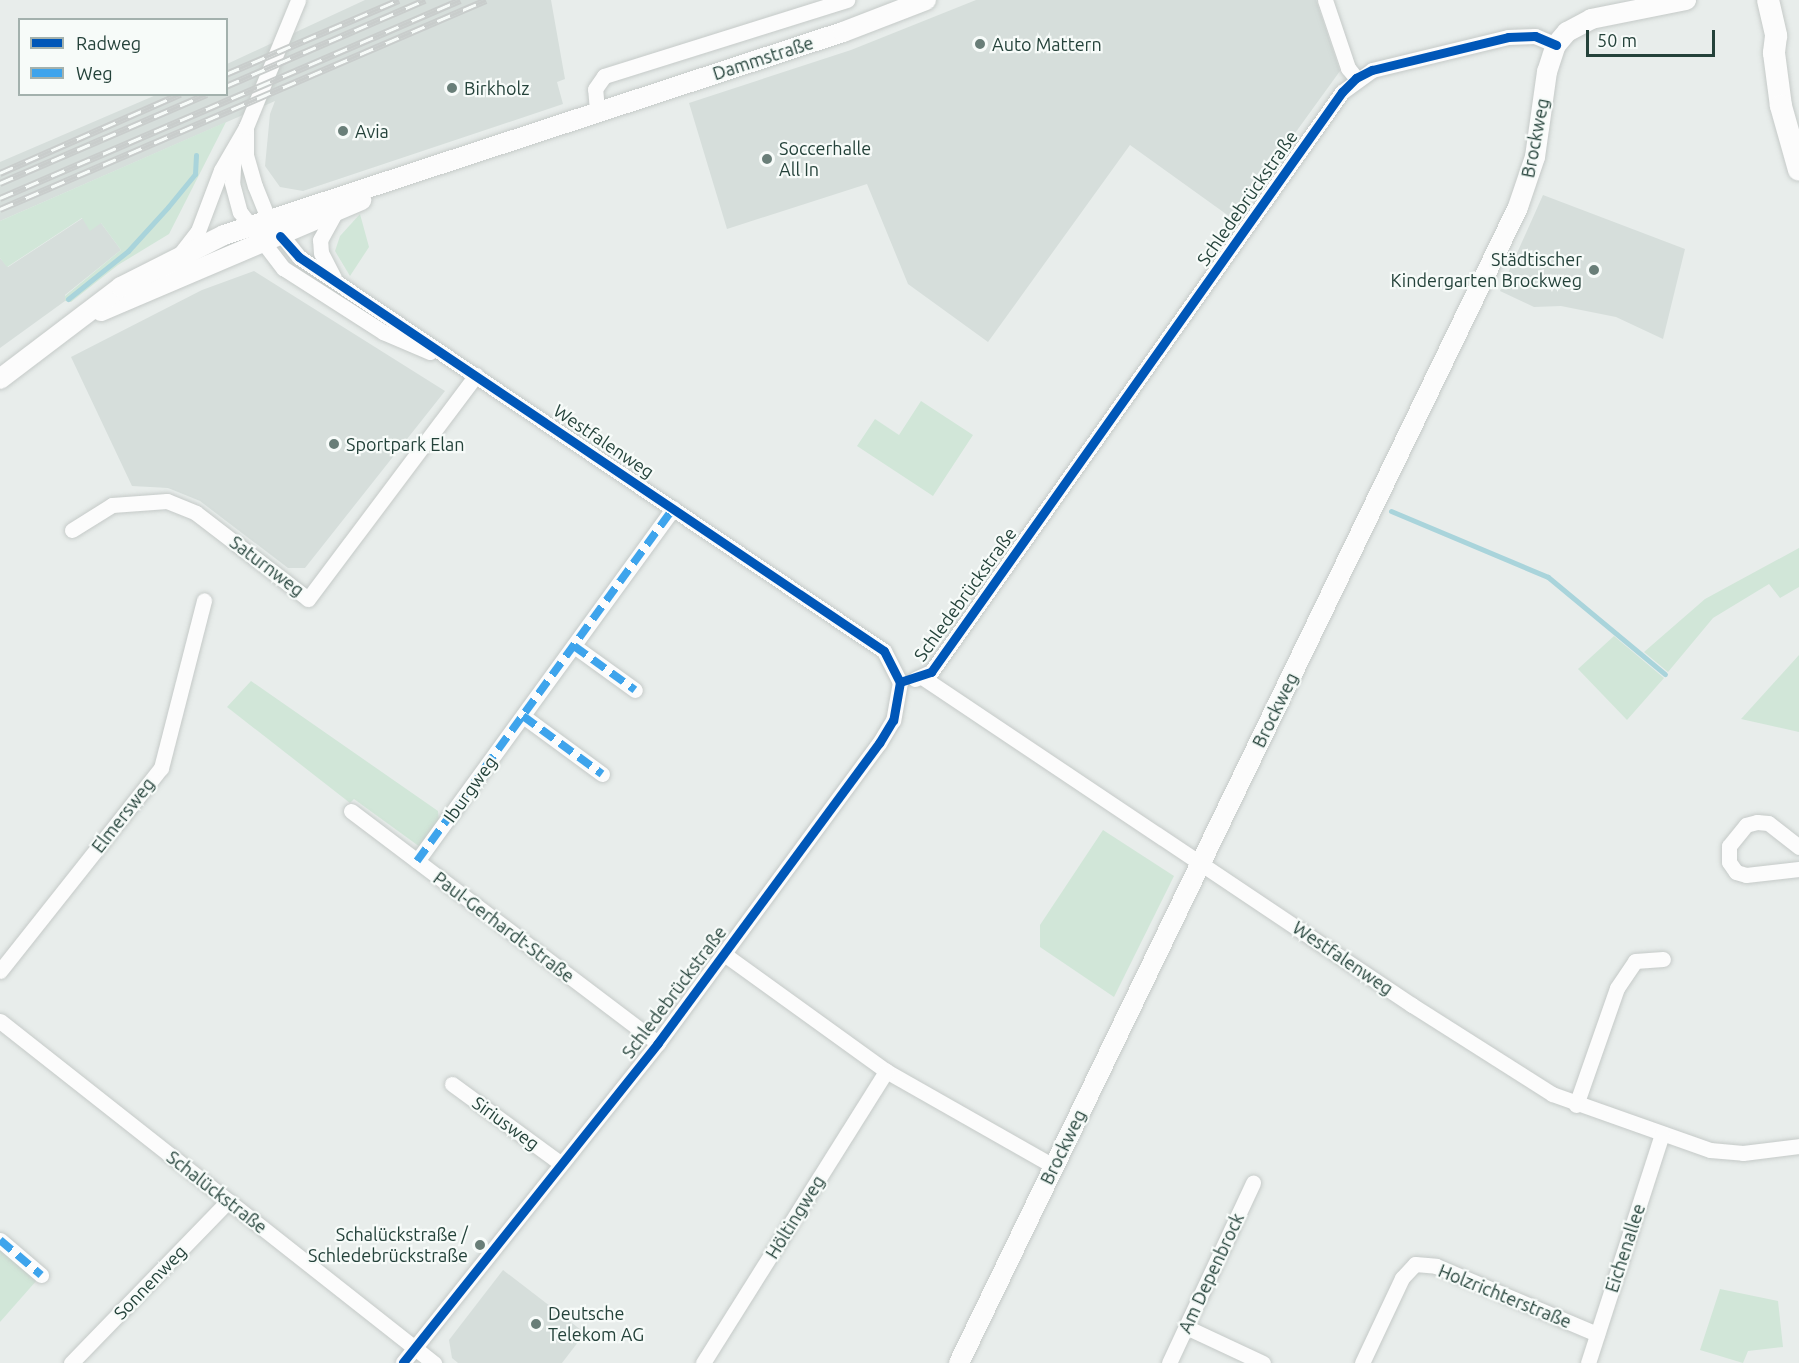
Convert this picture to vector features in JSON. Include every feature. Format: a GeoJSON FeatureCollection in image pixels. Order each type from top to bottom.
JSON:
{"type":"FeatureCollection","features":[{"type":"Feature","properties":{"kind":"main road"},"geometry":{"type":"LineString","coordinates":[[1756,0],[1764,38],[1774,53]]}},
{"type":"Feature","properties":{"kind":"main road"},"geometry":{"type":"LineString","coordinates":[[1768,0],[1776,36],[1774,53],[1781,106],[1799,170]]}},
{"type":"Feature","properties":{"kind":"street"},"geometry":{"type":"LineString","coordinates":[[177,256],[198,231],[221,170],[246,127],[298,0]]}},
{"type":"Feature","properties":{"kind":"street","name":"Dammstraße"},"geometry":{"type":"LineString","coordinates":[[597,110],[595,89],[604,76],[847,0]]}},
{"type":"Feature","properties":{"kind":"street","name":"Dammstraße"},"geometry":{"type":"LineString","coordinates":[[84,317],[121,287],[177,256],[248,225],[418,173],[597,110],[843,32],[926,0]]}},
{"type":"Feature","properties":{"kind":"street"},"geometry":{"type":"LineString","coordinates":[[1325,0],[1348,68],[1356,78]]}},
{"type":"Feature","properties":{"kind":"street"},"geometry":{"type":"LineString","coordinates":[[1556,45],[1566,32],[1591,19],[1686,0]]}},
{"type":"Feature","properties":{"kind":"street","name":"Schledebrückstraße"},"geometry":{"type":"LineString","coordinates":[[403,1363],[417,1349],[560,1163],[658,1043],[724,954],[879,743],[893,720],[900,682],[922,677],[931,672],[1342,92],[1356,78],[1372,70],[1508,37],[1535,36],[1556,45]]}},
{"type":"Feature","properties":{"kind":"street","name":"Brockweg"},"geometry":{"type":"LineString","coordinates":[[959,1363],[1518,207],[1535,157],[1547,72],[1556,45]]}},
{"type":"Feature","properties":{"kind":"street","name":"Westfalenweg"},"geometry":{"type":"LineString","coordinates":[[246,127],[246,155],[268,218],[270,239],[283,268],[383,332],[461,365]]}},
{"type":"Feature","properties":{"kind":"street","name":"Westfalenweg"},"geometry":{"type":"LineString","coordinates":[[234,149],[232,183],[248,225],[335,280],[884,651],[900,682]]}},
{"type":"Feature","properties":{"kind":"street","name":"Dammstraße"},"geometry":{"type":"LineString","coordinates":[[84,317],[335,213],[418,173]]}},
{"type":"Feature","properties":{"kind":"street","name":"Westfalenweg"},"geometry":{"type":"LineString","coordinates":[[335,213],[320,240],[321,253],[335,280]]}},
{"type":"Feature","properties":{"kind":"street"},"geometry":{"type":"LineString","coordinates":[[0,379],[84,317]]}},
{"type":"Feature","properties":{"kind":"street","name":"Saturnweg"},"geometry":{"type":"LineString","coordinates":[[72,530],[112,505],[167,501],[196,513],[308,599],[476,375]]}},
{"type":"Feature","properties":{"kind":"street","name":"Iburgweg"},"geometry":{"type":"LineString","coordinates":[[417,861],[672,508]]}},
{"type":"Feature","properties":{"kind":"street","name":"Elmersweg"},"geometry":{"type":"LineString","coordinates":[[0,971],[160,768],[204,600]]}},
{"type":"Feature","properties":{"kind":"street"},"geometry":{"type":"LineString","coordinates":[[574,646],[635,690]]}},
{"type":"Feature","properties":{"kind":"street","name":"Westfalenweg"},"geometry":{"type":"LineString","coordinates":[[922,677],[1432,1018],[1552,1094],[1662,1134],[1724,1152],[1799,1146]]}},
{"type":"Feature","properties":{"kind":"street"},"geometry":{"type":"LineString","coordinates":[[523,716],[602,774]]}},
{"type":"Feature","properties":{"kind":"street","name":"Paul-Gerhardt-Straße"},"geometry":{"type":"LineString","coordinates":[[351,811],[658,1043]]}},
{"type":"Feature","properties":{"kind":"street"},"geometry":{"type":"LineString","coordinates":[[1799,847],[1768,823],[1757,822],[1746,825],[1729,846],[1729,862],[1736,872],[1746,875],[1799,869]]}},
{"type":"Feature","properties":{"kind":"street"},"geometry":{"type":"LineString","coordinates":[[724,954],[886,1071],[1053,1166]]}},
{"type":"Feature","properties":{"kind":"street"},"geometry":{"type":"LineString","coordinates":[[1576,1104],[1617,988],[1635,961],[1663,959]]}},
{"type":"Feature","properties":{"kind":"street","name":"Schalückstraße"},"geometry":{"type":"LineString","coordinates":[[0,1021],[434,1363]]}},
{"type":"Feature","properties":{"kind":"street","name":"Höltingweg"},"geometry":{"type":"LineString","coordinates":[[704,1363],[886,1071]]}},
{"type":"Feature","properties":{"kind":"street","name":"Siriusweg"},"geometry":{"type":"LineString","coordinates":[[452,1084],[560,1163]]}},
{"type":"Feature","properties":{"kind":"street","name":"Eichenallee"},"geometry":{"type":"LineString","coordinates":[[1588,1363],[1662,1134]]}},
{"type":"Feature","properties":{"kind":"street","name":"Am Depenbrock"},"geometry":{"type":"LineString","coordinates":[[1169,1363],[1253,1183]]}},
{"type":"Feature","properties":{"kind":"street","name":"Sonnenweg"},"geometry":{"type":"LineString","coordinates":[[71,1363],[228,1201]]}},
{"type":"Feature","properties":{"kind":"street"},"geometry":{"type":"LineString","coordinates":[[0,1240],[41,1275]]}},
{"type":"Feature","properties":{"kind":"street","name":"Holzrichterstraße"},"geometry":{"type":"LineString","coordinates":[[1362,1363],[1402,1278],[1415,1264],[1436,1266],[1597,1334]]}},
{"type":"Feature","properties":{"kind":"street"},"geometry":{"type":"LineString","coordinates":[[1186,1327],[1263,1363]]}},
{"type":"Feature","properties":{"kind":"shaded area"},"geometry":{"type":"Polygon","coordinates":[[[365,0],[551,0],[565,79],[557,82],[563,104],[303,191],[280,187],[265,166],[270,114],[275,101],[0,221],[0,162],[154,96],[228,96],[228,64],[365,0]]]}},
{"type":"Feature","properties":{"kind":"shaded area"},"geometry":{"type":"Polygon","coordinates":[[[976,0],[1316,0],[1340,71],[1233,219],[1130,145],[988,342],[908,284],[867,184],[727,229],[689,103],[851,50],[976,0]]]}},
{"type":"Feature","properties":{"kind":"shaded area","name":"Städtischer Kindergarten Brockweg"},"geometry":{"type":"Polygon","coordinates":[[[1543,195],[1685,249],[1663,339],[1616,317],[1561,306],[1534,307],[1500,291],[1543,195]]]}},
{"type":"Feature","properties":{"kind":"shaded area"},"geometry":{"type":"Polygon","coordinates":[[[83,218],[101,223],[121,250],[65,295],[65,301],[0,348],[0,258],[8,267],[83,218]]]}},
{"type":"Feature","properties":{"kind":"shaded area"},"geometry":{"type":"Polygon","coordinates":[[[254,271],[445,391],[305,568],[288,568],[200,501],[168,488],[132,486],[71,357],[202,290],[254,271]]]}},
{"type":"Feature","properties":{"kind":"shaded area"},"geometry":{"type":"Polygon","coordinates":[[[503,1270],[585,1333],[562,1363],[458,1363],[452,1358],[449,1340],[503,1270]]]}},
{"type":"Feature","properties":{"kind":"green space"},"geometry":{"type":"Polygon","coordinates":[[[226,122],[169,234],[118,265],[71,302],[65,301],[65,296],[121,250],[101,223],[90,231],[82,218],[7,267],[0,258],[0,221],[226,122]]]}},
{"type":"Feature","properties":{"kind":"green space"},"geometry":{"type":"Polygon","coordinates":[[[360,214],[369,247],[350,276],[335,251],[340,236],[360,214]]]}},
{"type":"Feature","properties":{"kind":"green space"},"geometry":{"type":"Polygon","coordinates":[[[921,401],[973,435],[933,496],[857,446],[875,419],[899,435],[921,401]]]}},
{"type":"Feature","properties":{"kind":"green space"},"geometry":{"type":"Polygon","coordinates":[[[1799,548],[1799,587],[1780,598],[1769,584],[1713,618],[1668,672],[1644,652],[1705,599],[1799,548]]]}},
{"type":"Feature","properties":{"kind":"green space"},"geometry":{"type":"Polygon","coordinates":[[[1614,636],[1664,678],[1627,720],[1578,669],[1614,636]]]}},
{"type":"Feature","properties":{"kind":"green space"},"geometry":{"type":"Polygon","coordinates":[[[1799,655],[1799,732],[1741,719],[1799,655]]]}},
{"type":"Feature","properties":{"kind":"green space"},"geometry":{"type":"Polygon","coordinates":[[[251,681],[438,811],[439,821],[420,847],[354,799],[350,803],[227,707],[251,681]]]}},
{"type":"Feature","properties":{"kind":"green space"},"geometry":{"type":"Polygon","coordinates":[[[1103,830],[1174,876],[1114,997],[1040,947],[1040,925],[1103,830]]]}},
{"type":"Feature","properties":{"kind":"green space"},"geometry":{"type":"Polygon","coordinates":[[[0,1247],[37,1280],[0,1322],[0,1247]]]}},
{"type":"Feature","properties":{"kind":"green space"},"geometry":{"type":"Polygon","coordinates":[[[1720,1289],[1778,1301],[1783,1347],[1748,1351],[1743,1363],[1700,1350],[1720,1289]]]}},
{"type":"Feature","properties":{"kind":"waterway"},"geometry":{"type":"LineString","coordinates":[[68,299],[128,251],[168,207],[195,174],[196,155]]}},
{"type":"Feature","properties":{"kind":"waterway"},"geometry":{"type":"LineString","coordinates":[[1391,511],[1548,577],[1665,674]]}},
{"type":"Feature","properties":{"kind":"railway"},"geometry":{"type":"LineString","coordinates":[[228,73],[399,0]]}},
{"type":"Feature","properties":{"kind":"railway"},"geometry":{"type":"LineString","coordinates":[[228,85],[425,0]]}},
{"type":"Feature","properties":{"kind":"railway"},"geometry":{"type":"LineString","coordinates":[[0,198],[460,0]]}},
{"type":"Feature","properties":{"kind":"railway"},"geometry":{"type":"LineString","coordinates":[[0,209],[486,0]]}},
{"type":"Feature","properties":{"kind":"railway"},"geometry":{"type":"LineString","coordinates":[[0,173],[175,96]]}},
{"type":"Feature","properties":{"kind":"railway"},"geometry":{"type":"LineString","coordinates":[[0,183],[202,96]]}},
{"type":"Feature","properties":{"kind":"marked path"},"geometry":{"type":"LineString","coordinates":[[417,861],[673,508]]}},
{"type":"Feature","properties":{"kind":"marked path"},"geometry":{"type":"LineString","coordinates":[[574,646],[635,690]]}},
{"type":"Feature","properties":{"kind":"marked path"},"geometry":{"type":"LineString","coordinates":[[523,716],[602,774]]}},
{"type":"Feature","properties":{"kind":"marked path"},"geometry":{"type":"LineString","coordinates":[[0,1240],[41,1275]]}},
{"type":"Feature","properties":{"kind":"cycle path"},"geometry":{"type":"LineString","coordinates":[[900,682],[931,672],[1342,92],[1356,78],[1372,70],[1508,37],[1535,36],[1556,45]]}},
{"type":"Feature","properties":{"kind":"cycle path"},"geometry":{"type":"LineString","coordinates":[[280,236],[299,257],[884,651],[900,682],[893,720],[879,743],[658,1043],[403,1363]]}},
{"type":"Feature","properties":{"kind":"place","name":"Auto Mattern"},"geometry":{"type":"Point","coordinates":[980,44]}},
{"type":"Feature","properties":{"kind":"place","name":"Birkholz"},"geometry":{"type":"Point","coordinates":[452,88]}},
{"type":"Feature","properties":{"kind":"place","name":"Avia"},"geometry":{"type":"Point","coordinates":[343,131]}},
{"type":"Feature","properties":{"kind":"place","name":"Soccerhalle All In"},"geometry":{"type":"Point","coordinates":[767,159]}},
{"type":"Feature","properties":{"kind":"place","name":"Städtischer Kindergarten Brockweg"},"geometry":{"type":"Point","coordinates":[1594,270]}},
{"type":"Feature","properties":{"kind":"place","name":"Sportpark Elan"},"geometry":{"type":"Point","coordinates":[334,444]}},
{"type":"Feature","properties":{"kind":"place","name":"Schalückstraße / Schledebrückstraße"},"geometry":{"type":"Point","coordinates":[480,1245]}},
{"type":"Feature","properties":{"kind":"place","name":"Deutsche Telekom AG"},"geometry":{"type":"Point","coordinates":[536,1324]}}]}
